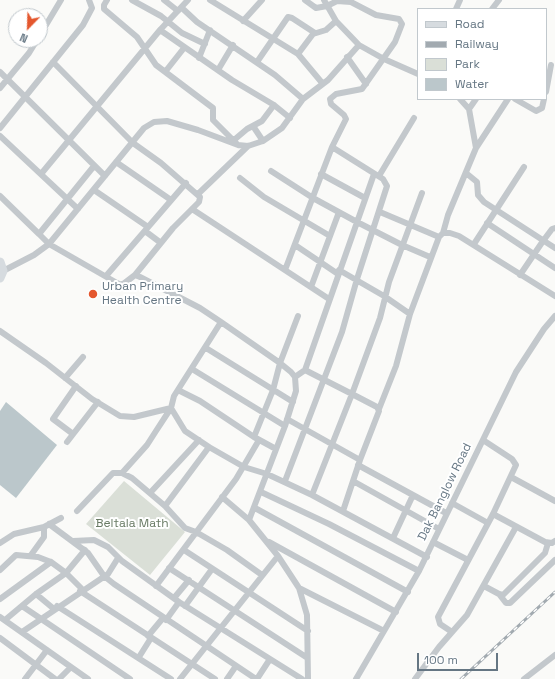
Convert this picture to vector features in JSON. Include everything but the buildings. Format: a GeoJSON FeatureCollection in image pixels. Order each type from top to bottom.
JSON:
{"type":"FeatureCollection","features":[{"type":"Feature","properties":{"kind":"street"},"geometry":{"type":"LineString","coordinates":[[48,22],[61,0]]}},
{"type":"Feature","properties":{"kind":"street"},"geometry":{"type":"LineString","coordinates":[[0,128],[87,18],[92,8],[89,0]]}},
{"type":"Feature","properties":{"kind":"street"},"geometry":{"type":"LineString","coordinates":[[107,0],[104,5],[104,9],[137,37],[144,50],[164,72],[213,108],[213,120],[239,145]]}},
{"type":"Feature","properties":{"kind":"street"},"geometry":{"type":"LineString","coordinates":[[132,0],[168,21],[175,29],[205,44]]}},
{"type":"Feature","properties":{"kind":"street"},"geometry":{"type":"LineString","coordinates":[[164,0],[257,62],[288,85],[303,99]]}},
{"type":"Feature","properties":{"kind":"street"},"geometry":{"type":"LineString","coordinates":[[41,174],[160,30],[188,0]]}},
{"type":"Feature","properties":{"kind":"street"},"geometry":{"type":"LineString","coordinates":[[210,0],[298,54],[323,84]]}},
{"type":"Feature","properties":{"kind":"street"},"geometry":{"type":"LineString","coordinates":[[243,21],[262,0]]}},
{"type":"Feature","properties":{"kind":"street"},"geometry":{"type":"LineString","coordinates":[[285,270],[321,174],[346,119],[344,115],[331,104],[330,99],[336,94],[357,91],[366,84],[384,59],[402,28],[402,21],[376,15],[351,2],[337,1],[326,3],[316,8],[305,0]]}},
{"type":"Feature","properties":{"kind":"street"},"geometry":{"type":"LineString","coordinates":[[493,8],[499,0]]}},
{"type":"Feature","properties":{"kind":"street"},"geometry":{"type":"LineString","coordinates":[[326,3],[336,21],[360,45],[384,59],[417,74]]}},
{"type":"Feature","properties":{"kind":"street"},"geometry":{"type":"LineString","coordinates":[[257,62],[288,17],[315,33]]}},
{"type":"Feature","properties":{"kind":"street"},"geometry":{"type":"LineString","coordinates":[[298,54],[315,33],[326,30],[336,21]]}},
{"type":"Feature","properties":{"kind":"street"},"geometry":{"type":"LineString","coordinates":[[160,30],[198,58],[274,105],[290,118]]}},
{"type":"Feature","properties":{"kind":"street"},"geometry":{"type":"LineString","coordinates":[[198,58],[210,30]]}},
{"type":"Feature","properties":{"kind":"street"},"geometry":{"type":"LineString","coordinates":[[218,70],[233,45]]}},
{"type":"Feature","properties":{"kind":"street"},"geometry":{"type":"LineString","coordinates":[[1,271],[34,255],[49,244],[144,128],[154,122],[167,121],[198,130],[239,145],[248,146],[263,141],[282,128],[303,99],[323,84],[346,57],[360,45]]}},
{"type":"Feature","properties":{"kind":"street"},"geometry":{"type":"LineString","coordinates":[[0,88],[31,48]]}},
{"type":"Feature","properties":{"kind":"street"},"geometry":{"type":"LineString","coordinates":[[164,72],[184,48]]}},
{"type":"Feature","properties":{"kind":"street"},"geometry":{"type":"LineString","coordinates":[[346,57],[366,84]]}},
{"type":"Feature","properties":{"kind":"street"},"geometry":{"type":"LineString","coordinates":[[0,196],[49,244],[122,285],[135,275],[161,243],[200,200],[198,194],[186,183],[133,143],[53,62]]}},
{"type":"Feature","properties":{"kind":"street"},"geometry":{"type":"LineString","coordinates":[[547,87],[551,65]]}},
{"type":"Feature","properties":{"kind":"street"},"geometry":{"type":"LineString","coordinates":[[0,72],[105,176]]}},
{"type":"Feature","properties":{"kind":"street"},"geometry":{"type":"LineString","coordinates":[[461,100],[469,109],[476,148]]}},
{"type":"Feature","properties":{"kind":"street"},"geometry":{"type":"LineString","coordinates":[[469,109],[475,100]]}},
{"type":"Feature","properties":{"kind":"street"},"geometry":{"type":"LineString","coordinates":[[343,511],[352,481],[396,366],[410,314],[430,257],[441,235],[476,148],[507,100]]}},
{"type":"Feature","properties":{"kind":"street"},"geometry":{"type":"LineString","coordinates":[[517,100],[536,110],[542,108],[544,100]]}},
{"type":"Feature","properties":{"kind":"street"},"geometry":{"type":"LineString","coordinates":[[234,140],[262,121],[274,105]]}},
{"type":"Feature","properties":{"kind":"street"},"geometry":{"type":"LineString","coordinates":[[295,377],[304,370],[365,198],[376,175],[414,118]]}},
{"type":"Feature","properties":{"kind":"street"},"geometry":{"type":"LineString","coordinates":[[253,126],[263,141]]}},
{"type":"Feature","properties":{"kind":"street"},"geometry":{"type":"LineString","coordinates":[[0,136],[78,209]]}},
{"type":"Feature","properties":{"kind":"street"},"geometry":{"type":"LineString","coordinates":[[198,194],[248,146]]}},
{"type":"Feature","properties":{"kind":"street"},"geometry":{"type":"LineString","coordinates":[[285,481],[348,315],[357,279],[374,231],[387,186],[387,182],[332,147]]}},
{"type":"Feature","properties":{"kind":"street"},"geometry":{"type":"LineString","coordinates":[[116,162],[171,200]]}},
{"type":"Feature","properties":{"kind":"street"},"geometry":{"type":"LineString","coordinates":[[39,234],[94,166]]}},
{"type":"Feature","properties":{"kind":"street"},"geometry":{"type":"LineString","coordinates":[[474,244],[524,167]]}},
{"type":"Feature","properties":{"kind":"street"},"geometry":{"type":"LineString","coordinates":[[271,171],[313,198],[357,222],[402,245],[430,257]]}},
{"type":"Feature","properties":{"kind":"street"},"geometry":{"type":"LineString","coordinates":[[466,173],[477,182],[480,199],[555,248]]}},
{"type":"Feature","properties":{"kind":"street"},"geometry":{"type":"LineString","coordinates":[[321,174],[365,198]]}},
{"type":"Feature","properties":{"kind":"street"},"geometry":{"type":"LineString","coordinates":[[240,178],[264,197],[330,236]]}},
{"type":"Feature","properties":{"kind":"street"},"geometry":{"type":"LineString","coordinates":[[106,276],[186,183]]}},
{"type":"Feature","properties":{"kind":"street"},"geometry":{"type":"LineString","coordinates":[[94,190],[146,229],[161,243]]}},
{"type":"Feature","properties":{"kind":"street"},"geometry":{"type":"LineString","coordinates":[[312,495],[380,318],[384,296],[422,192]]}},
{"type":"Feature","properties":{"kind":"street"},"geometry":{"type":"LineString","coordinates":[[192,209],[329,299]]}},
{"type":"Feature","properties":{"kind":"street"},"geometry":{"type":"LineString","coordinates":[[311,287],[339,212]]}},
{"type":"Feature","properties":{"kind":"street"},"geometry":{"type":"LineString","coordinates":[[380,212],[409,225],[441,235],[450,233],[474,244],[520,275],[555,296]]}},
{"type":"Feature","properties":{"kind":"street"},"geometry":{"type":"LineString","coordinates":[[487,223],[533,255],[555,268]]}},
{"type":"Feature","properties":{"kind":"street"},"geometry":{"type":"LineString","coordinates":[[520,275],[543,241],[552,229],[555,228]]}},
{"type":"Feature","properties":{"kind":"street"},"geometry":{"type":"LineString","coordinates":[[295,245],[320,262],[357,279],[410,314]]}},
{"type":"Feature","properties":{"kind":"street"},"geometry":{"type":"LineString","coordinates":[[135,275],[167,290],[221,322],[280,363],[295,377],[296,391],[293,402],[266,474],[261,492],[249,520]]}},
{"type":"Feature","properties":{"kind":"street"},"geometry":{"type":"LineString","coordinates":[[156,586],[244,467],[256,439],[273,390],[280,363],[298,316]]}},
{"type":"Feature","properties":{"kind":"street","name":"Dak Banglow Road"},"geometry":{"type":"LineString","coordinates":[[356,679],[427,557],[446,514],[519,368],[544,329],[555,316]]}},
{"type":"Feature","properties":{"kind":"street"},"geometry":{"type":"LineString","coordinates":[[122,473],[147,445],[171,408],[174,396],[206,348],[221,322]]}},
{"type":"Feature","properties":{"kind":"street"},"geometry":{"type":"LineString","coordinates":[[0,331],[98,402],[120,416],[134,417],[171,408]]}},
{"type":"Feature","properties":{"kind":"street"},"geometry":{"type":"LineString","coordinates":[[206,348],[293,402]]}},
{"type":"Feature","properties":{"kind":"street"},"geometry":{"type":"LineString","coordinates":[[65,378],[83,357]]}},
{"type":"Feature","properties":{"kind":"street"},"geometry":{"type":"LineString","coordinates":[[192,369],[285,426]]}},
{"type":"Feature","properties":{"kind":"street"},"geometry":{"type":"LineString","coordinates":[[304,370],[379,409]]}},
{"type":"Feature","properties":{"kind":"street"},"geometry":{"type":"LineString","coordinates":[[73,434],[53,419],[76,386]]}},
{"type":"Feature","properties":{"kind":"street"},"geometry":{"type":"LineString","coordinates":[[178,390],[200,401],[256,439],[276,449]]}},
{"type":"Feature","properties":{"kind":"street"},"geometry":{"type":"LineString","coordinates":[[67,442],[98,402]]}},
{"type":"Feature","properties":{"kind":"street"},"geometry":{"type":"LineString","coordinates":[[171,408],[185,431],[209,447],[244,467],[285,481],[427,557]]}},
{"type":"Feature","properties":{"kind":"street"},"geometry":{"type":"LineString","coordinates":[[287,419],[446,514]]}},
{"type":"Feature","properties":{"kind":"street"},"geometry":{"type":"LineString","coordinates":[[150,493],[199,440]]}},
{"type":"Feature","properties":{"kind":"street"},"geometry":{"type":"LineString","coordinates":[[452,632],[440,624],[438,617],[493,514],[515,469],[515,462],[483,440]]}},
{"type":"Feature","properties":{"kind":"street"},"geometry":{"type":"LineString","coordinates":[[165,506],[209,447]]}},
{"type":"Feature","properties":{"kind":"street"},"geometry":{"type":"LineString","coordinates":[[77,511],[113,474],[122,473],[165,506],[185,528],[196,532],[227,550],[262,575]]}},
{"type":"Feature","properties":{"kind":"street"},"geometry":{"type":"LineString","coordinates":[[511,477],[555,501]]}},
{"type":"Feature","properties":{"kind":"street"},"geometry":{"type":"LineString","coordinates":[[352,481],[406,509],[439,529]]}},
{"type":"Feature","properties":{"kind":"street"},"geometry":{"type":"LineString","coordinates":[[261,492],[329,524],[419,571]]}},
{"type":"Feature","properties":{"kind":"street"},"geometry":{"type":"LineString","coordinates":[[392,538],[413,495]]}},
{"type":"Feature","properties":{"kind":"street"},"geometry":{"type":"LineString","coordinates":[[222,497],[249,520],[278,556],[299,588],[307,616],[308,632],[306,657],[308,679]]}},
{"type":"Feature","properties":{"kind":"street"},"geometry":{"type":"LineString","coordinates":[[452,503],[488,523]]}},
{"type":"Feature","properties":{"kind":"street"},"geometry":{"type":"LineString","coordinates":[[255,508],[408,592]]}},
{"type":"Feature","properties":{"kind":"street"},"geometry":{"type":"LineString","coordinates":[[493,514],[516,527],[552,542],[545,553],[506,592],[498,594]]}},
{"type":"Feature","properties":{"kind":"street"},"geometry":{"type":"LineString","coordinates":[[0,543],[14,534],[46,525],[60,518]]}},
{"type":"Feature","properties":{"kind":"street"},"geometry":{"type":"LineString","coordinates":[[46,525],[85,550],[94,559],[104,576],[123,591],[256,679],[270,659]]}},
{"type":"Feature","properties":{"kind":"street"},"geometry":{"type":"LineString","coordinates":[[31,555],[44,537],[46,525]]}},
{"type":"Feature","properties":{"kind":"street"},"geometry":{"type":"LineString","coordinates":[[415,679],[452,632],[467,616],[516,527]]}},
{"type":"Feature","properties":{"kind":"street"},"geometry":{"type":"LineString","coordinates":[[72,541],[87,539],[99,542],[108,547],[118,558],[176,600],[302,679]]}},
{"type":"Feature","properties":{"kind":"street"},"geometry":{"type":"LineString","coordinates":[[266,541],[396,612]]}},
{"type":"Feature","properties":{"kind":"street"},"geometry":{"type":"LineString","coordinates":[[433,542],[468,560]]}},
{"type":"Feature","properties":{"kind":"street"},"geometry":{"type":"LineString","coordinates":[[85,550],[66,573],[2,619],[88,679]]}},
{"type":"Feature","properties":{"kind":"street"},"geometry":{"type":"LineString","coordinates":[[184,550],[308,632]]}},
{"type":"Feature","properties":{"kind":"street"},"geometry":{"type":"LineString","coordinates":[[0,570],[16,555],[31,555],[51,562],[66,573],[81,590],[149,637],[215,679]]}},
{"type":"Feature","properties":{"kind":"street"},"geometry":{"type":"LineString","coordinates":[[180,679],[278,556]]}},
{"type":"Feature","properties":{"kind":"street"},"geometry":{"type":"LineString","coordinates":[[22,632],[81,590],[104,576],[110,571],[118,558]]}},
{"type":"Feature","properties":{"kind":"street"},"geometry":{"type":"LineString","coordinates":[[484,586],[498,594],[506,603],[510,603],[555,560]]}},
{"type":"Feature","properties":{"kind":"street"},"geometry":{"type":"LineString","coordinates":[[0,599],[51,562]]}},
{"type":"Feature","properties":{"kind":"street"},"geometry":{"type":"LineString","coordinates":[[169,568],[306,657]]}},
{"type":"Feature","properties":{"kind":"street"},"geometry":{"type":"LineString","coordinates":[[185,606],[212,569]]}},
{"type":"Feature","properties":{"kind":"street"},"geometry":{"type":"LineString","coordinates":[[138,657],[149,637],[165,619],[189,580]]}},
{"type":"Feature","properties":{"kind":"street"},"geometry":{"type":"LineString","coordinates":[[299,588],[384,631]]}},
{"type":"Feature","properties":{"kind":"street"},"geometry":{"type":"LineString","coordinates":[[36,594],[171,679]]}},
{"type":"Feature","properties":{"kind":"street"},"geometry":{"type":"LineString","coordinates":[[22,606],[130,679]]}},
{"type":"Feature","properties":{"kind":"street"},"geometry":{"type":"LineString","coordinates":[[0,638],[55,679]]}},
{"type":"Feature","properties":{"kind":"street"},"geometry":{"type":"LineString","coordinates":[[25,679],[47,650]]}},
{"type":"Feature","properties":{"kind":"street"},"geometry":{"type":"LineString","coordinates":[[524,679],[555,655]]}},
{"type":"Feature","properties":{"kind":"street"},"geometry":{"type":"LineString","coordinates":[[227,679],[236,666]]}},
{"type":"Feature","properties":{"kind":"street"},"geometry":{"type":"LineString","coordinates":[[59,679],[71,667]]}},
{"type":"Feature","properties":{"kind":"green space","name":"Beltala Math"},"geometry":{"type":"Polygon","coordinates":[[[124,481],[185,532],[150,575],[86,524],[124,481]]]}},
{"type":"Feature","properties":{"kind":"water"},"geometry":{"type":"Polygon","coordinates":[[[6,402],[57,445],[16,498],[0,485],[0,411],[6,402]]]}},
{"type":"Feature","properties":{"kind":"railway"},"geometry":{"type":"LineString","coordinates":[[461,679],[555,592]]}},
{"type":"Feature","properties":{"kind":"place","name":"Urban Primary Health Centre"},"geometry":{"type":"Point","coordinates":[93,294]}}]}
